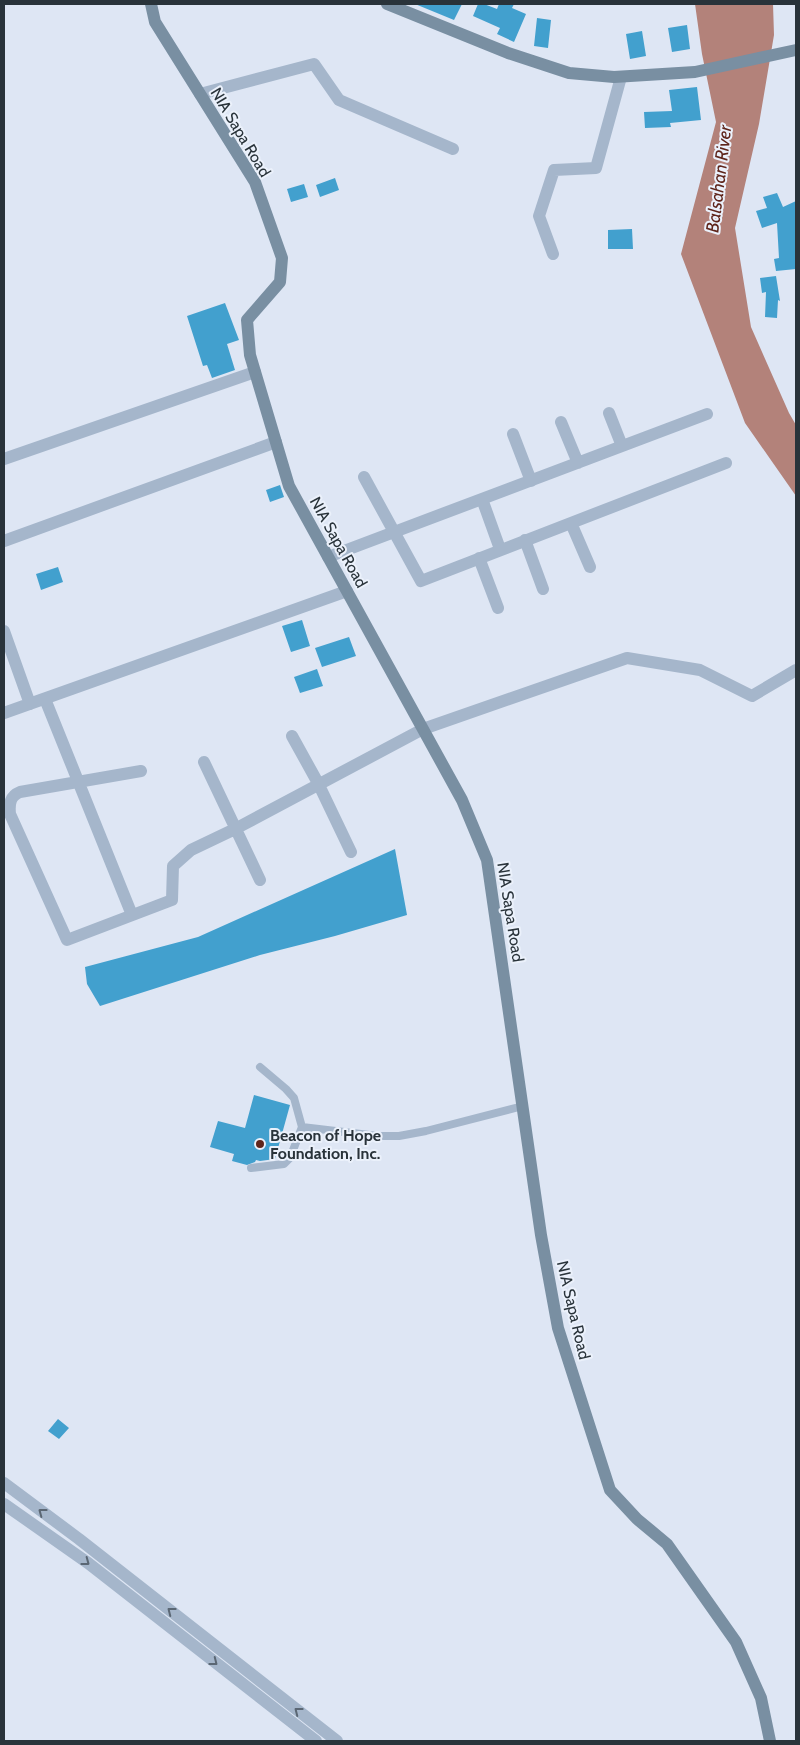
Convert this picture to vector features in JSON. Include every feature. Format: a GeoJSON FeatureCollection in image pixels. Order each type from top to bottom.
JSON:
{"type":"FeatureCollection","features":[{"type":"Feature","properties":{"kind":"street","name":"NIA Sapa Road"},"geometry":{"type":"LineString","coordinates":[[150,4],[155,22],[255,182],[282,258],[280,282],[247,320],[250,356],[289,486],[462,800],[487,860],[541,1235],[558,1328],[610,1490],[637,1519],[667,1544],[736,1642],[761,1698],[770,1741]]}},
{"type":"Feature","properties":{"kind":"street"},"geometry":{"type":"LineString","coordinates":[[387,4],[508,54],[570,73],[621,76],[696,72],[793,51]]}},
{"type":"Feature","properties":{"kind":"street"},"geometry":{"type":"LineString","coordinates":[[200,94],[314,64],[339,100],[453,149]]}},
{"type":"Feature","properties":{"kind":"street"},"geometry":{"type":"LineString","coordinates":[[553,254],[539,216],[554,170],[596,168],[621,76]]}},
{"type":"Feature","properties":{"kind":"street"},"geometry":{"type":"LineString","coordinates":[[4,459],[255,372]]}},
{"type":"Feature","properties":{"kind":"street"},"geometry":{"type":"LineString","coordinates":[[609,413],[622,446]]}},
{"type":"Feature","properties":{"kind":"street"},"geometry":{"type":"LineString","coordinates":[[328,557],[707,414]]}},
{"type":"Feature","properties":{"kind":"street"},"geometry":{"type":"LineString","coordinates":[[561,422],[578,463]]}},
{"type":"Feature","properties":{"kind":"street"},"geometry":{"type":"LineString","coordinates":[[513,434],[531,481]]}},
{"type":"Feature","properties":{"kind":"street"},"geometry":{"type":"LineString","coordinates":[[4,541],[276,442]]}},
{"type":"Feature","properties":{"kind":"street"},"geometry":{"type":"LineString","coordinates":[[364,477],[421,581],[726,463]]}},
{"type":"Feature","properties":{"kind":"street"},"geometry":{"type":"LineString","coordinates":[[482,499],[500,549]]}},
{"type":"Feature","properties":{"kind":"street"},"geometry":{"type":"LineString","coordinates":[[571,522],[590,567]]}},
{"type":"Feature","properties":{"kind":"street"},"geometry":{"type":"LineString","coordinates":[[525,540],[543,589]]}},
{"type":"Feature","properties":{"kind":"street"},"geometry":{"type":"LineString","coordinates":[[479,558],[498,608]]}},
{"type":"Feature","properties":{"kind":"street"},"geometry":{"type":"LineString","coordinates":[[4,713],[347,591]]}},
{"type":"Feature","properties":{"kind":"street"},"geometry":{"type":"LineString","coordinates":[[4,631],[30,704]]}},
{"type":"Feature","properties":{"kind":"street"},"geometry":{"type":"LineString","coordinates":[[141,771],[20,792],[10,800],[10,814],[67,940],[172,900],[173,866],[191,850],[235,829],[423,728],[627,658],[700,670],[752,696],[796,670]]}},
{"type":"Feature","properties":{"kind":"street"},"geometry":{"type":"LineString","coordinates":[[45,698],[132,915]]}},
{"type":"Feature","properties":{"kind":"street"},"geometry":{"type":"LineString","coordinates":[[292,736],[318,783],[351,852]]}},
{"type":"Feature","properties":{"kind":"street"},"geometry":{"type":"LineString","coordinates":[[204,762],[260,880]]}},
{"type":"Feature","properties":{"kind":"street"},"geometry":{"type":"LineString","coordinates":[[4,1483],[79,1539],[337,1741]]}},
{"type":"Feature","properties":{"kind":"street"},"geometry":{"type":"LineString","coordinates":[[4,1504],[88,1563],[316,1741]]}},
{"type":"Feature","properties":{"kind":"lane"},"geometry":{"type":"LineString","coordinates":[[251,1168],[284,1164],[290,1158],[302,1127],[294,1098],[260,1068]]}},
{"type":"Feature","properties":{"kind":"lane"},"geometry":{"type":"LineString","coordinates":[[302,1127],[378,1136],[399,1136],[523,1106]]}},
{"type":"Feature","properties":{"kind":"water","name":"Balsahan River"},"geometry":{"type":"Polygon","coordinates":[[[695,4],[773,4],[774,35],[759,124],[735,228],[751,327],[796,425],[796,496],[745,423],[681,254],[716,122],[702,54],[695,4]]]}},
{"type":"Feature","properties":{"kind":"building"},"geometry":{"type":"Polygon","coordinates":[[[415,4],[462,4],[454,20],[415,4]]]}},
{"type":"Feature","properties":{"kind":"building"},"geometry":{"type":"Polygon","coordinates":[[[478,4],[484,4],[497,9],[499,4],[514,4],[512,8],[526,14],[514,42],[497,34],[500,28],[473,16],[478,4]]]}},
{"type":"Feature","properties":{"kind":"building"},"geometry":{"type":"Polygon","coordinates":[[[537,18],[551,20],[548,48],[534,46],[537,18]]]}},
{"type":"Feature","properties":{"kind":"building"},"geometry":{"type":"Polygon","coordinates":[[[687,25],[690,49],[672,52],[668,28],[687,25]]]}},
{"type":"Feature","properties":{"kind":"building"},"geometry":{"type":"Polygon","coordinates":[[[642,31],[646,56],[630,59],[626,34],[642,31]]]}},
{"type":"Feature","properties":{"kind":"building"},"geometry":{"type":"Polygon","coordinates":[[[697,87],[701,120],[670,123],[671,127],[645,128],[644,112],[672,111],[669,90],[697,87]]]}},
{"type":"Feature","properties":{"kind":"building"},"geometry":{"type":"Polygon","coordinates":[[[335,178],[339,190],[320,197],[316,185],[335,178]]]}},
{"type":"Feature","properties":{"kind":"building"},"geometry":{"type":"Polygon","coordinates":[[[304,184],[308,197],[291,202],[287,189],[304,184]]]}},
{"type":"Feature","properties":{"kind":"building"},"geometry":{"type":"Polygon","coordinates":[[[777,193],[783,207],[796,201],[796,269],[776,271],[774,259],[779,258],[777,223],[762,228],[756,211],[767,208],[763,197],[777,193]]]}},
{"type":"Feature","properties":{"kind":"building"},"geometry":{"type":"Polygon","coordinates":[[[632,229],[633,249],[608,249],[608,230],[632,229]]]}},
{"type":"Feature","properties":{"kind":"building"},"geometry":{"type":"Polygon","coordinates":[[[776,276],[780,301],[778,300],[777,318],[765,317],[766,292],[762,293],[760,278],[776,276]]]}},
{"type":"Feature","properties":{"kind":"building"},"geometry":{"type":"Polygon","coordinates":[[[225,303],[239,340],[227,344],[235,370],[212,378],[207,365],[203,366],[187,316],[225,303]]]}},
{"type":"Feature","properties":{"kind":"building"},"geometry":{"type":"Polygon","coordinates":[[[280,485],[284,497],[270,502],[266,490],[280,485]]]}},
{"type":"Feature","properties":{"kind":"building"},"geometry":{"type":"Polygon","coordinates":[[[58,567],[63,582],[41,590],[36,574],[58,567]]]}},
{"type":"Feature","properties":{"kind":"building"},"geometry":{"type":"Polygon","coordinates":[[[302,620],[310,646],[291,652],[282,626],[302,620]]]}},
{"type":"Feature","properties":{"kind":"building"},"geometry":{"type":"Polygon","coordinates":[[[349,637],[356,656],[322,667],[315,648],[349,637]]]}},
{"type":"Feature","properties":{"kind":"building"},"geometry":{"type":"Polygon","coordinates":[[[317,669],[323,686],[300,693],[294,677],[317,669]]]}},
{"type":"Feature","properties":{"kind":"building"},"geometry":{"type":"Polygon","coordinates":[[[395,849],[407,915],[260,955],[100,1006],[87,984],[85,967],[198,937],[395,849]]]}},
{"type":"Feature","properties":{"kind":"building"},"geometry":{"type":"Polygon","coordinates":[[[254,1095],[290,1105],[275,1159],[256,1160],[247,1165],[232,1161],[234,1154],[210,1147],[218,1121],[245,1128],[254,1095]]]}},
{"type":"Feature","properties":{"kind":"building"},"geometry":{"type":"Polygon","coordinates":[[[58,1419],[69,1428],[59,1439],[48,1431],[58,1419]]]}},
{"type":"Feature","properties":{"kind":"place","name":"Beacon of Hope Foundation, Inc."},"geometry":{"type":"Point","coordinates":[260,1144]}}]}
